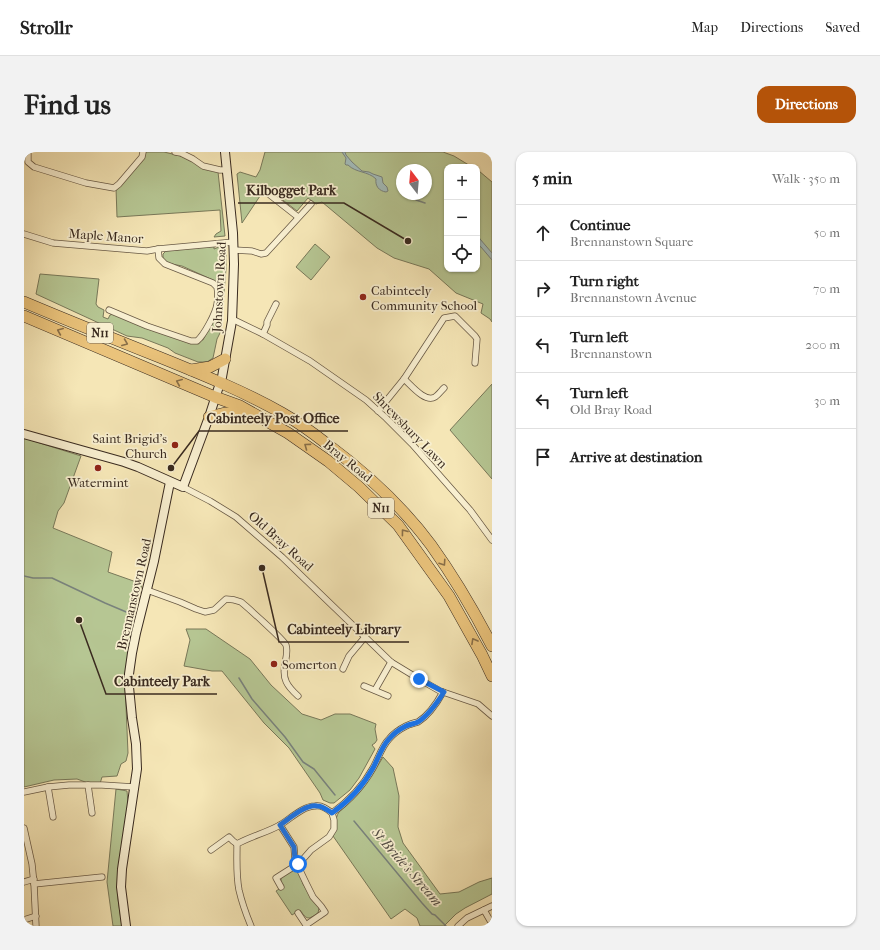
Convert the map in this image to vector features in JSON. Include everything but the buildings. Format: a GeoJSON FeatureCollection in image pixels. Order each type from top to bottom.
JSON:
{"type":"FeatureCollection","features":[{"type":"Feature","properties":{"kind":"highway","name":"Bray Road"},"geometry":{"type":"LineString","coordinates":[[24,302],[220,382],[264,403],[300,424],[370,478],[410,520],[430,545],[467,599],[492,646]]}},
{"type":"Feature","properties":{"kind":"highway","name":"Bray Road"},"geometry":{"type":"LineString","coordinates":[[24,316],[215,397],[240,406],[288,433],[328,462],[359,487],[398,525],[449,596],[492,676]]}},
{"type":"Feature","properties":{"kind":"highway"},"geometry":{"type":"LineString","coordinates":[[190,370],[210,367],[225,359]]}},
{"type":"Feature","properties":{"kind":"highway"},"geometry":{"type":"LineString","coordinates":[[209,418],[225,413],[253,413]]}},
{"type":"Feature","properties":{"kind":"street"},"geometry":{"type":"LineString","coordinates":[[28,152],[28,162],[34,167],[86,182],[114,188],[142,157],[143,152]]}},
{"type":"Feature","properties":{"kind":"street"},"geometry":{"type":"LineString","coordinates":[[174,152],[181,153],[203,166],[227,170]]}},
{"type":"Feature","properties":{"kind":"street","name":"Johnstown Road"},"geometry":{"type":"LineString","coordinates":[[182,487],[209,418],[220,382],[232,319],[234,246],[224,152]]}},
{"type":"Feature","properties":{"kind":"street"},"geometry":{"type":"LineString","coordinates":[[270,195],[298,217],[311,204]]}},
{"type":"Feature","properties":{"kind":"street","name":"Maple Manor"},"geometry":{"type":"LineString","coordinates":[[24,234],[53,243],[147,251],[158,249],[234,246],[262,254],[266,253],[298,217]]}},
{"type":"Feature","properties":{"kind":"street","name":"Maple Manor"},"geometry":{"type":"LineString","coordinates":[[110,310],[147,326],[191,341],[197,341],[202,337],[218,302],[217,287],[213,283],[165,264],[159,258],[158,249]]}},
{"type":"Feature","properties":{"kind":"street"},"geometry":{"type":"LineString","coordinates":[[263,334],[276,304]]}},
{"type":"Feature","properties":{"kind":"street"},"geometry":{"type":"LineString","coordinates":[[378,411],[404,379],[444,318],[456,316],[475,336],[477,339],[475,363]]}},
{"type":"Feature","properties":{"kind":"street","name":"Shrewsbury Lawn"},"geometry":{"type":"LineString","coordinates":[[232,319],[263,334],[310,361],[361,396],[412,444],[470,510],[492,540]]}},
{"type":"Feature","properties":{"kind":"street"},"geometry":{"type":"LineString","coordinates":[[404,379],[421,395],[427,398],[436,397],[444,388]]}},
{"type":"Feature","properties":{"kind":"street","name":"Old Bray Road"},"geometry":{"type":"LineString","coordinates":[[24,434],[138,467],[210,501],[236,517],[282,557],[391,662],[444,692],[478,704],[492,716]]}},
{"type":"Feature","properties":{"kind":"street","name":"Brennanstown Road"},"geometry":{"type":"LineString","coordinates":[[126,926],[121,887],[122,869],[137,769],[129,674],[133,646],[157,548],[170,482]]}},
{"type":"Feature","properties":{"kind":"street"},"geometry":{"type":"LineString","coordinates":[[147,590],[205,612],[214,610],[226,599],[232,599],[241,603],[286,645],[284,665],[286,683],[298,696]]}},
{"type":"Feature","properties":{"kind":"street"},"geometry":{"type":"LineString","coordinates":[[343,669],[349,656],[365,637]]}},
{"type":"Feature","properties":{"kind":"street"},"geometry":{"type":"LineString","coordinates":[[375,690],[391,662]]}},
{"type":"Feature","properties":{"kind":"street"},"geometry":{"type":"LineString","coordinates":[[364,686],[388,696]]}},
{"type":"Feature","properties":{"kind":"street"},"geometry":{"type":"LineString","coordinates":[[332,813],[353,796],[364,782],[388,740],[396,732],[425,717],[444,692]]}},
{"type":"Feature","properties":{"kind":"street"},"geometry":{"type":"LineString","coordinates":[[24,792],[69,784],[134,787]]}},
{"type":"Feature","properties":{"kind":"street"},"geometry":{"type":"LineString","coordinates":[[88,786],[92,813]]}},
{"type":"Feature","properties":{"kind":"street"},"geometry":{"type":"LineString","coordinates":[[48,787],[53,817]]}},
{"type":"Feature","properties":{"kind":"street"},"geometry":{"type":"LineString","coordinates":[[237,844],[247,838],[258,835],[280,825],[308,807],[316,805],[332,813],[334,829],[329,837],[311,850],[304,858]]}},
{"type":"Feature","properties":{"kind":"street"},"geometry":{"type":"LineString","coordinates":[[280,825],[294,847],[295,860],[306,883],[313,896],[325,912],[306,925],[298,913]]}},
{"type":"Feature","properties":{"kind":"street"},"geometry":{"type":"LineString","coordinates":[[24,828],[32,864],[36,926]]}},
{"type":"Feature","properties":{"kind":"street"},"geometry":{"type":"LineString","coordinates":[[211,850],[230,837],[237,844]]}},
{"type":"Feature","properties":{"kind":"street"},"geometry":{"type":"LineString","coordinates":[[237,844],[237,872],[239,890],[250,926]]}},
{"type":"Feature","properties":{"kind":"street"},"geometry":{"type":"LineString","coordinates":[[281,887],[276,878],[298,864]]}},
{"type":"Feature","properties":{"kind":"street"},"geometry":{"type":"LineString","coordinates":[[24,882],[102,877]]}},
{"type":"Feature","properties":{"kind":"street"},"geometry":{"type":"LineString","coordinates":[[458,926],[467,918],[492,906]]}},
{"type":"Feature","properties":{"kind":"street"},"geometry":{"type":"LineString","coordinates":[[484,910],[492,924]]}},
{"type":"Feature","properties":{"kind":"street"},"geometry":{"type":"LineString","coordinates":[[24,920],[36,916]]}},
{"type":"Feature","properties":{"kind":"green space"},"geometry":{"type":"Polygon","coordinates":[[[146,152],[164,152],[185,157],[218,172],[225,236],[214,237],[221,231],[220,210],[117,217],[116,188],[146,152]]]}},
{"type":"Feature","properties":{"kind":"green space"},"geometry":{"type":"Polygon","coordinates":[[[265,152],[443,152],[454,156],[467,164],[444,164],[444,272],[480,272],[480,172],[492,182],[492,322],[481,313],[483,304],[456,293],[429,269],[394,258],[377,248],[322,202],[316,204],[308,198],[297,211],[266,187],[242,223],[237,174],[240,172],[256,177],[260,170],[265,152]]]}},
{"type":"Feature","properties":{"kind":"green space"},"geometry":{"type":"Polygon","coordinates":[[[315,244],[330,257],[311,280],[296,267],[315,244]]]}},
{"type":"Feature","properties":{"kind":"green space"},"geometry":{"type":"Polygon","coordinates":[[[214,246],[214,249],[226,247],[226,269],[220,333],[217,339],[213,358],[207,362],[198,362],[142,338],[127,336],[36,294],[40,274],[99,279],[96,304],[104,310],[103,317],[108,319],[110,315],[113,314],[189,342],[203,340],[220,306],[221,291],[219,285],[213,280],[182,266],[167,263],[163,258],[163,254],[166,251],[214,246]]]}},
{"type":"Feature","properties":{"kind":"green space"},"geometry":{"type":"Polygon","coordinates":[[[492,384],[492,479],[450,430],[492,384]]]}},
{"type":"Feature","properties":{"kind":"green space"},"geometry":{"type":"Polygon","coordinates":[[[24,438],[81,456],[64,503],[58,511],[53,528],[112,552],[108,572],[142,584],[131,632],[125,683],[128,753],[126,761],[121,764],[117,776],[102,777],[99,787],[77,779],[54,780],[24,787],[24,438]]]}},
{"type":"Feature","properties":{"kind":"green space"},"geometry":{"type":"Polygon","coordinates":[[[186,629],[206,629],[250,659],[271,685],[302,714],[321,720],[335,714],[350,714],[376,724],[375,729],[377,740],[372,745],[375,749],[359,778],[350,790],[334,803],[323,800],[320,793],[289,748],[264,723],[222,671],[212,671],[184,666],[190,640],[186,629]]]}},
{"type":"Feature","properties":{"kind":"green space"},"geometry":{"type":"Polygon","coordinates":[[[383,757],[393,768],[399,796],[398,827],[403,843],[440,894],[459,892],[479,882],[492,878],[492,894],[456,914],[444,926],[420,926],[417,918],[405,909],[391,919],[333,836],[337,815],[364,787],[383,757]]]}},
{"type":"Feature","properties":{"kind":"green space"},"geometry":{"type":"Polygon","coordinates":[[[116,789],[127,791],[128,803],[118,875],[118,899],[122,926],[113,926],[107,882],[116,789]]]}},
{"type":"Feature","properties":{"kind":"green space"},"geometry":{"type":"Polygon","coordinates":[[[295,869],[299,872],[303,884],[319,908],[318,913],[310,918],[304,916],[300,910],[292,915],[276,891],[284,886],[281,882],[281,877],[295,869]]]}},
{"type":"Feature","properties":{"kind":"water"},"geometry":{"type":"Polygon","coordinates":[[[342,152],[345,152],[352,162],[362,171],[382,177],[383,183],[387,187],[388,191],[386,192],[379,189],[376,184],[376,179],[373,176],[346,165],[346,158],[342,152]]]}},
{"type":"Feature","properties":{"kind":"water"},"geometry":{"type":"Polygon","coordinates":[[[480,239],[492,253],[492,260],[481,247],[480,239]]]}},
{"type":"Feature","properties":{"kind":"waterway"},"geometry":{"type":"LineString","coordinates":[[416,200],[425,203]]}},
{"type":"Feature","properties":{"kind":"waterway","name":"St Bride's Stream"},"geometry":{"type":"LineString","coordinates":[[24,576],[33,578],[52,578],[131,614]]}},
{"type":"Feature","properties":{"kind":"waterway","name":"St Bride's Stream"},"geometry":{"type":"LineString","coordinates":[[239,678],[252,699],[285,737],[303,762],[314,769],[335,795]]}},
{"type":"Feature","properties":{"kind":"waterway","name":"St Bride's Stream"},"geometry":{"type":"LineString","coordinates":[[354,821],[422,903],[446,926]]}},
{"type":"Feature","properties":{"kind":"place","name":"Kilbogget Park"},"geometry":{"type":"Point","coordinates":[408,241]}},
{"type":"Feature","properties":{"kind":"place","name":"Cabinteely Community School"},"geometry":{"type":"Point","coordinates":[363,297]}},
{"type":"Feature","properties":{"kind":"place","name":"Saint Brigid's Church"},"geometry":{"type":"Point","coordinates":[175,445]}},
{"type":"Feature","properties":{"kind":"place","name":"Watermint"},"geometry":{"type":"Point","coordinates":[98,468]}},
{"type":"Feature","properties":{"kind":"place","name":"Cabinteely Post Office"},"geometry":{"type":"Point","coordinates":[171,468]}},
{"type":"Feature","properties":{"kind":"place","name":"Cabinteely Library"},"geometry":{"type":"Point","coordinates":[262,568]}},
{"type":"Feature","properties":{"kind":"place","name":"Cabinteely Park"},"geometry":{"type":"Point","coordinates":[79,620]}},
{"type":"Feature","properties":{"kind":"place","name":"Somerton"},"geometry":{"type":"Point","coordinates":[274,664]}},
{"type":"Feature","properties":{"kind":"route"},"geometry":{"type":"LineString","coordinates":[[298,864],[295,860],[294,847],[280,825],[308,807],[316,805],[332,813],[353,796],[373,768],[388,740],[396,732],[425,717],[444,692],[419,679]]}}]}
